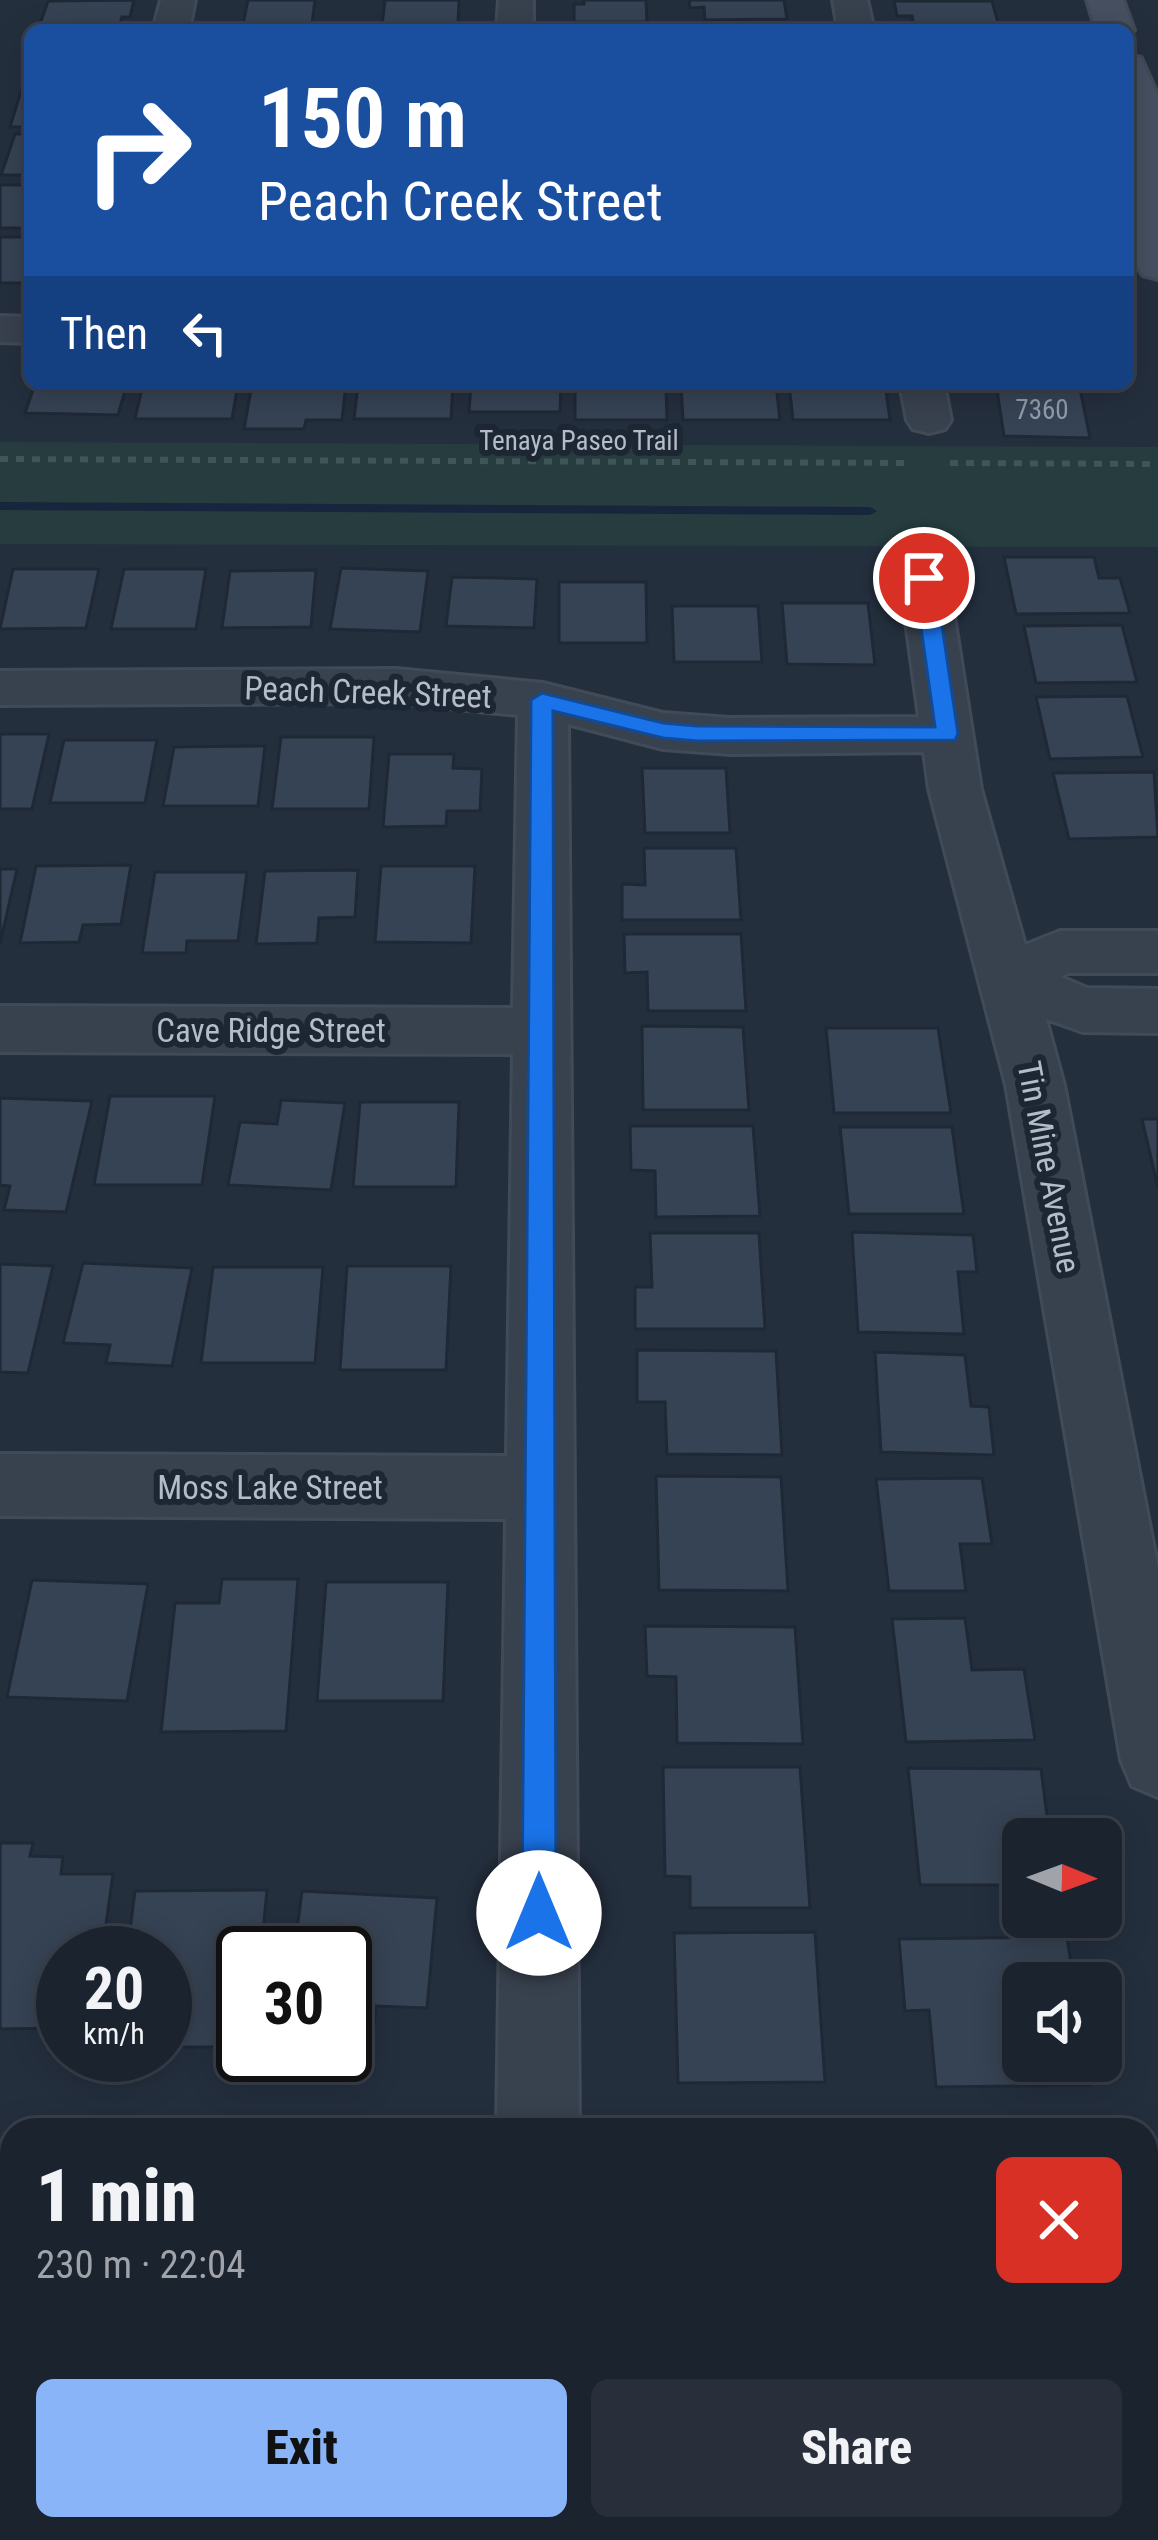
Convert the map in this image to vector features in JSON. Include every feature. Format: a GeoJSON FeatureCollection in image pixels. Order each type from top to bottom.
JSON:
{"type":"FeatureCollection","features":[{"type":"Feature","properties":{"kind":"main road"},"geometry":{"type":"LineString","coordinates":[[1134,92],[1147,148],[1136,200],[1158,266]]}},
{"type":"Feature","properties":{"kind":"street","name":"Tin Mine Avenue"},"geometry":{"type":"LineString","coordinates":[[924,578],[955,789],[1035,1085],[1158,1760]]}},
{"type":"Feature","properties":{"kind":"street","name":"Peach Creek Street"},"geometry":{"type":"LineString","coordinates":[[0,688],[396,686],[542,700],[686,733],[947,734]]}},
{"type":"Feature","properties":{"kind":"street"},"geometry":{"type":"LineString","coordinates":[[538,2118],[542,700]]}},
{"type":"Feature","properties":{"kind":"street"},"geometry":{"type":"LineString","coordinates":[[1008,980],[1060,952],[1158,952]]}},
{"type":"Feature","properties":{"kind":"street"},"geometry":{"type":"LineString","coordinates":[[1008,980],[1083,1010],[1158,1011]]}},
{"type":"Feature","properties":{"kind":"street","name":"Cave Ridge Street"},"geometry":{"type":"LineString","coordinates":[[0,1029],[542,1031]]}},
{"type":"Feature","properties":{"kind":"street","name":"Moss Lake Street"},"geometry":{"type":"LineString","coordinates":[[0,1485],[541,1488]]}},
{"type":"Feature","properties":{"kind":"path","name":"Tenaya Paseo Trail"},"geometry":{"type":"LineString","coordinates":[[0,459],[922,463]]}},
{"type":"Feature","properties":{"kind":"path"},"geometry":{"type":"LineString","coordinates":[[945,464],[1158,464]]}},
{"type":"Feature","properties":{"kind":"green space"},"geometry":{"type":"Polygon","coordinates":[[[0,442],[1158,447],[1158,547],[0,544],[0,442]]]}},
{"type":"Feature","properties":{"kind":"building"},"geometry":{"type":"Polygon","coordinates":[[[134,0],[130,17],[122,17],[120,24],[40,24],[48,1],[134,0]]]}},
{"type":"Feature","properties":{"kind":"building"},"geometry":{"type":"Polygon","coordinates":[[[248,0],[315,0],[312,24],[243,24],[248,0]]]}},
{"type":"Feature","properties":{"kind":"building"},"geometry":{"type":"Polygon","coordinates":[[[385,0],[459,0],[458,24],[382,24],[385,0]]]}},
{"type":"Feature","properties":{"kind":"building"},"geometry":{"type":"Polygon","coordinates":[[[584,0],[646,0],[647,22],[574,22],[574,4],[584,4],[584,0]]]}},
{"type":"Feature","properties":{"kind":"building"},"geometry":{"type":"Polygon","coordinates":[[[689,0],[784,0],[787,19],[705,20],[704,7],[690,8],[689,0]]]}},
{"type":"Feature","properties":{"kind":"building"},"geometry":{"type":"Polygon","coordinates":[[[894,1],[992,1],[998,24],[914,24],[912,16],[897,16],[894,1]]]}},
{"type":"Feature","properties":{"kind":"building"},"geometry":{"type":"Polygon","coordinates":[[[22,88],[24,88],[24,127],[10,127],[22,88]]]}},
{"type":"Feature","properties":{"kind":"building"},"geometry":{"type":"Polygon","coordinates":[[[15,134],[24,134],[24,175],[1,175],[15,134]]]}},
{"type":"Feature","properties":{"kind":"building"},"geometry":{"type":"Polygon","coordinates":[[[0,185],[24,185],[24,228],[0,228],[0,185]]]}},
{"type":"Feature","properties":{"kind":"building"},"geometry":{"type":"Polygon","coordinates":[[[0,237],[24,237],[24,283],[0,283],[0,237]]]}},
{"type":"Feature","properties":{"kind":"building"},"geometry":{"type":"Polygon","coordinates":[[[33,390],[125,390],[118,415],[25,413],[33,390]]]}},
{"type":"Feature","properties":{"kind":"building"},"geometry":{"type":"Polygon","coordinates":[[[142,390],[237,390],[232,419],[135,419],[142,390]]]}},
{"type":"Feature","properties":{"kind":"building"},"geometry":{"type":"Polygon","coordinates":[[[251,390],[345,390],[342,420],[306,420],[304,429],[244,429],[251,390]]]}},
{"type":"Feature","properties":{"kind":"building"},"geometry":{"type":"Polygon","coordinates":[[[357,390],[453,390],[451,419],[354,419],[357,390]]]}},
{"type":"Feature","properties":{"kind":"building"},"geometry":{"type":"Polygon","coordinates":[[[471,390],[561,390],[560,412],[469,412],[471,390]]]}},
{"type":"Feature","properties":{"kind":"building"},"geometry":{"type":"Polygon","coordinates":[[[575,390],[666,390],[667,420],[575,420],[575,390]]]}},
{"type":"Feature","properties":{"kind":"building"},"geometry":{"type":"Polygon","coordinates":[[[681,390],[777,390],[780,420],[683,420],[681,390]]]}},
{"type":"Feature","properties":{"kind":"building"},"geometry":{"type":"Polygon","coordinates":[[[790,390],[886,390],[890,420],[793,420],[790,390]]]}},
{"type":"Feature","properties":{"kind":"building"},"geometry":{"type":"Polygon","coordinates":[[[997,390],[1080,390],[1090,438],[1004,436],[997,390]]]}},
{"type":"Feature","properties":{"kind":"building"},"geometry":{"type":"Polygon","coordinates":[[[1004,557],[1094,557],[1099,578],[1120,578],[1130,613],[1016,614],[1004,557]]]}},
{"type":"Feature","properties":{"kind":"building"},"geometry":{"type":"Polygon","coordinates":[[[341,568],[428,571],[420,632],[330,629],[341,568]]]}},
{"type":"Feature","properties":{"kind":"building"},"geometry":{"type":"Polygon","coordinates":[[[13,569],[99,569],[86,628],[0,629],[13,569]]]}},
{"type":"Feature","properties":{"kind":"building"},"geometry":{"type":"Polygon","coordinates":[[[124,569],[206,569],[196,629],[111,629],[124,569]]]}},
{"type":"Feature","properties":{"kind":"building"},"geometry":{"type":"Polygon","coordinates":[[[316,570],[311,627],[222,628],[230,571],[316,570]]]}},
{"type":"Feature","properties":{"kind":"building"},"geometry":{"type":"Polygon","coordinates":[[[452,577],[537,579],[534,628],[446,626],[452,577]]]}},
{"type":"Feature","properties":{"kind":"building"},"geometry":{"type":"Polygon","coordinates":[[[559,582],[646,582],[647,643],[559,643],[559,582]]]}},
{"type":"Feature","properties":{"kind":"building"},"geometry":{"type":"Polygon","coordinates":[[[782,603],[868,603],[875,665],[787,664],[782,603]]]}},
{"type":"Feature","properties":{"kind":"building"},"geometry":{"type":"Polygon","coordinates":[[[672,606],[758,606],[762,662],[674,662],[672,606]]]}},
{"type":"Feature","properties":{"kind":"building"},"geometry":{"type":"Polygon","coordinates":[[[1122,625],[1137,682],[1036,683],[1024,626],[1122,625]]]}},
{"type":"Feature","properties":{"kind":"building"},"geometry":{"type":"Polygon","coordinates":[[[1127,696],[1143,757],[1050,759],[1036,697],[1127,696]]]}},
{"type":"Feature","properties":{"kind":"building"},"geometry":{"type":"Polygon","coordinates":[[[0,734],[49,734],[32,809],[0,809],[0,734]]]}},
{"type":"Feature","properties":{"kind":"building"},"geometry":{"type":"Polygon","coordinates":[[[281,737],[374,737],[369,809],[272,809],[281,737]]]}},
{"type":"Feature","properties":{"kind":"building"},"geometry":{"type":"Polygon","coordinates":[[[64,740],[157,740],[145,803],[50,803],[64,740]]]}},
{"type":"Feature","properties":{"kind":"building"},"geometry":{"type":"Polygon","coordinates":[[[265,746],[258,806],[163,806],[174,747],[265,746]]]}},
{"type":"Feature","properties":{"kind":"building"},"geometry":{"type":"Polygon","coordinates":[[[389,754],[454,754],[453,768],[482,769],[480,811],[447,811],[446,826],[383,827],[389,754]]]}},
{"type":"Feature","properties":{"kind":"building"},"geometry":{"type":"Polygon","coordinates":[[[642,768],[726,768],[730,833],[645,833],[642,768]]]}},
{"type":"Feature","properties":{"kind":"building"},"geometry":{"type":"Polygon","coordinates":[[[1154,772],[1158,837],[1069,839],[1053,773],[1154,772]]]}},
{"type":"Feature","properties":{"kind":"building"},"geometry":{"type":"Polygon","coordinates":[[[644,848],[736,848],[741,920],[622,920],[622,884],[645,885],[644,848]]]}},
{"type":"Feature","properties":{"kind":"building"},"geometry":{"type":"Polygon","coordinates":[[[131,865],[121,924],[83,925],[79,942],[20,943],[36,866],[131,865]]]}},
{"type":"Feature","properties":{"kind":"building"},"geometry":{"type":"Polygon","coordinates":[[[381,866],[475,866],[471,943],[375,942],[381,866]]]}},
{"type":"Feature","properties":{"kind":"building"},"geometry":{"type":"Polygon","coordinates":[[[0,869],[17,869],[0,944],[0,869]]]}},
{"type":"Feature","properties":{"kind":"building"},"geometry":{"type":"Polygon","coordinates":[[[358,870],[355,917],[319,918],[317,943],[256,944],[265,871],[358,870]]]}},
{"type":"Feature","properties":{"kind":"building"},"geometry":{"type":"Polygon","coordinates":[[[155,872],[247,872],[238,941],[187,941],[186,953],[142,953],[155,872]]]}},
{"type":"Feature","properties":{"kind":"building"},"geometry":{"type":"Polygon","coordinates":[[[624,934],[741,934],[746,1011],[648,1011],[647,972],[625,973],[624,934]]]}},
{"type":"Feature","properties":{"kind":"building"},"geometry":{"type":"Polygon","coordinates":[[[642,1026],[743,1027],[749,1110],[643,1110],[642,1026]]]}},
{"type":"Feature","properties":{"kind":"building"},"geometry":{"type":"Polygon","coordinates":[[[826,1028],[938,1028],[951,1113],[834,1113],[826,1028]]]}},
{"type":"Feature","properties":{"kind":"building"},"geometry":{"type":"Polygon","coordinates":[[[110,1096],[215,1096],[202,1185],[94,1185],[110,1096]]]}},
{"type":"Feature","properties":{"kind":"building"},"geometry":{"type":"Polygon","coordinates":[[[0,1098],[92,1101],[66,1212],[4,1210],[10,1186],[0,1185],[0,1098]]]}},
{"type":"Feature","properties":{"kind":"building"},"geometry":{"type":"Polygon","coordinates":[[[281,1100],[345,1103],[331,1190],[228,1185],[240,1122],[277,1124],[281,1100]]]}},
{"type":"Feature","properties":{"kind":"building"},"geometry":{"type":"Polygon","coordinates":[[[360,1102],[459,1102],[456,1187],[353,1187],[360,1102]]]}},
{"type":"Feature","properties":{"kind":"building"},"geometry":{"type":"Polygon","coordinates":[[[1142,1119],[1158,1119],[1158,1188],[1142,1119]]]}},
{"type":"Feature","properties":{"kind":"building"},"geometry":{"type":"Polygon","coordinates":[[[630,1126],[753,1126],[760,1216],[656,1217],[655,1171],[631,1170],[630,1126]]]}},
{"type":"Feature","properties":{"kind":"building"},"geometry":{"type":"Polygon","coordinates":[[[840,1127],[952,1127],[964,1214],[849,1214],[840,1127]]]}},
{"type":"Feature","properties":{"kind":"building"},"geometry":{"type":"Polygon","coordinates":[[[852,1232],[973,1235],[977,1272],[958,1272],[964,1334],[858,1332],[852,1232]]]}},
{"type":"Feature","properties":{"kind":"building"},"geometry":{"type":"Polygon","coordinates":[[[650,1233],[759,1233],[765,1329],[635,1329],[635,1287],[652,1287],[650,1233]]]}},
{"type":"Feature","properties":{"kind":"building"},"geometry":{"type":"Polygon","coordinates":[[[83,1263],[192,1268],[172,1366],[106,1363],[110,1345],[63,1343],[83,1263]]]}},
{"type":"Feature","properties":{"kind":"building"},"geometry":{"type":"Polygon","coordinates":[[[0,1264],[53,1266],[28,1373],[0,1372],[0,1264]]]}},
{"type":"Feature","properties":{"kind":"building"},"geometry":{"type":"Polygon","coordinates":[[[347,1266],[451,1266],[446,1370],[340,1370],[347,1266]]]}},
{"type":"Feature","properties":{"kind":"building"},"geometry":{"type":"Polygon","coordinates":[[[213,1267],[323,1267],[315,1363],[201,1363],[213,1267]]]}},
{"type":"Feature","properties":{"kind":"building"},"geometry":{"type":"Polygon","coordinates":[[[637,1350],[776,1351],[782,1455],[667,1454],[665,1402],[637,1402],[637,1350]]]}},
{"type":"Feature","properties":{"kind":"building"},"geometry":{"type":"Polygon","coordinates":[[[875,1352],[965,1355],[971,1406],[989,1407],[994,1455],[881,1452],[875,1352]]]}},
{"type":"Feature","properties":{"kind":"building"},"geometry":{"type":"Polygon","coordinates":[[[656,1476],[781,1477],[788,1591],[659,1590],[656,1476]]]}},
{"type":"Feature","properties":{"kind":"building"},"geometry":{"type":"Polygon","coordinates":[[[982,1478],[992,1544],[960,1544],[966,1591],[889,1591],[876,1479],[982,1478]]]}},
{"type":"Feature","properties":{"kind":"building"},"geometry":{"type":"Polygon","coordinates":[[[222,1579],[298,1579],[286,1731],[161,1732],[175,1603],[219,1603],[222,1579]]]}},
{"type":"Feature","properties":{"kind":"building"},"geometry":{"type":"Polygon","coordinates":[[[32,1580],[148,1584],[127,1701],[7,1697],[32,1580]]]}},
{"type":"Feature","properties":{"kind":"building"},"geometry":{"type":"Polygon","coordinates":[[[326,1582],[448,1582],[443,1701],[317,1701],[326,1582]]]}},
{"type":"Feature","properties":{"kind":"building"},"geometry":{"type":"Polygon","coordinates":[[[965,1618],[972,1670],[1024,1669],[1035,1740],[906,1742],[892,1619],[965,1618]]]}},
{"type":"Feature","properties":{"kind":"building"},"geometry":{"type":"Polygon","coordinates":[[[645,1626],[795,1627],[803,1744],[677,1743],[676,1677],[647,1676],[645,1626]]]}},
{"type":"Feature","properties":{"kind":"building"},"geometry":{"type":"Polygon","coordinates":[[[663,1767],[800,1767],[810,1908],[690,1908],[690,1877],[665,1876],[663,1767]]]}},
{"type":"Feature","properties":{"kind":"building"},"geometry":{"type":"Polygon","coordinates":[[[908,1768],[1041,1769],[1047,1818],[1002,1818],[1002,1885],[920,1885],[908,1768]]]}},
{"type":"Feature","properties":{"kind":"building"},"geometry":{"type":"Polygon","coordinates":[[[0,1843],[33,1843],[30,1856],[63,1857],[61,1874],[113,1874],[106,1926],[36,1926],[36,2028],[0,2029],[0,1843]]]}},
{"type":"Feature","properties":{"kind":"building"},"geometry":{"type":"Polygon","coordinates":[[[267,1890],[264,1926],[216,1926],[216,2047],[192,2047],[192,1926],[130,1926],[135,1891],[267,1890]]]}},
{"type":"Feature","properties":{"kind":"building"},"geometry":{"type":"Polygon","coordinates":[[[302,1891],[437,1898],[427,2008],[376,2006],[372,2043],[372,1926],[297,1926],[302,1891]]]}},
{"type":"Feature","properties":{"kind":"building"},"geometry":{"type":"Polygon","coordinates":[[[815,1932],[825,2082],[678,2083],[674,1933],[815,1932]]]}},
{"type":"Feature","properties":{"kind":"building"},"geometry":{"type":"Polygon","coordinates":[[[1067,1938],[1071,1962],[1002,1962],[1002,2082],[1090,2085],[936,2087],[929,2010],[905,2011],[899,1939],[1067,1938]]]}},
{"type":"Feature","properties":{"kind":"waterway"},"geometry":{"type":"LineString","coordinates":[[0,506],[870,511]]}},
{"type":"Feature","properties":{"kind":"route"},"geometry":{"type":"LineString","coordinates":[[539,1913],[542,700],[663,731],[697,734],[947,734],[924,578]]}}]}
